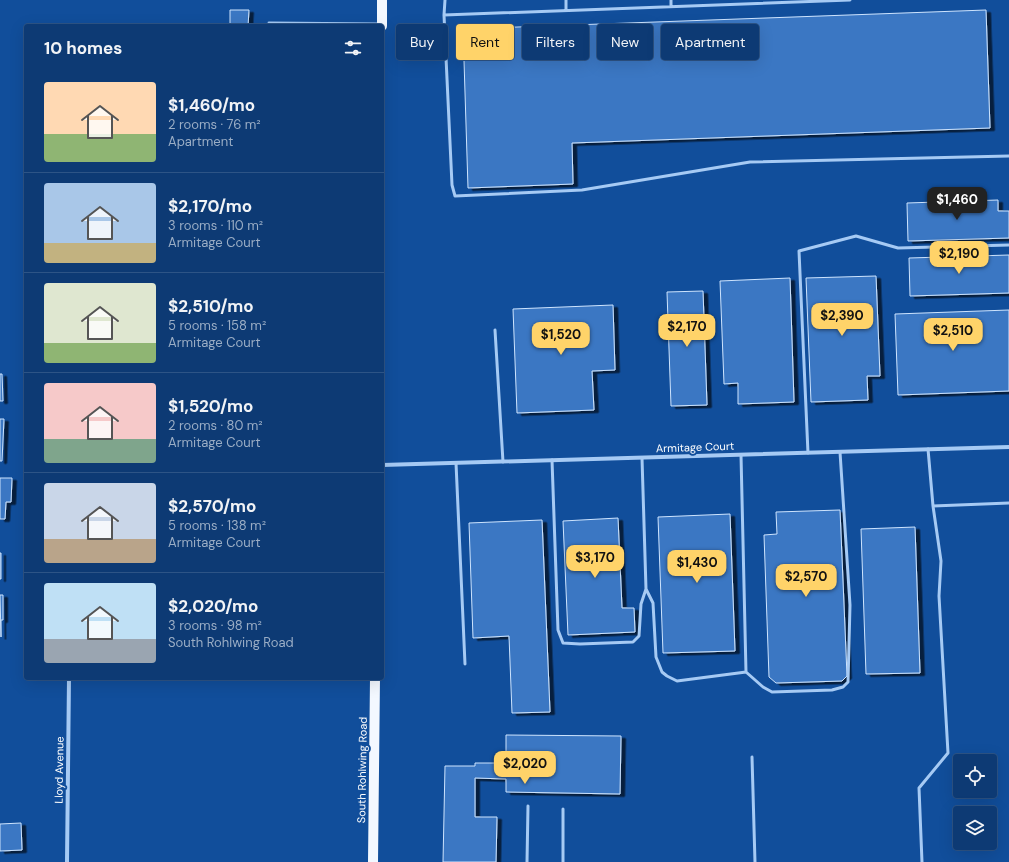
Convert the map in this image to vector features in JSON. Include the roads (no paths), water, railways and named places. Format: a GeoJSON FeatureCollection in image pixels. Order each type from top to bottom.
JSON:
{"type":"FeatureCollection","features":[{"type":"Feature","properties":{"kind":"main road"},"geometry":{"type":"LineString","coordinates":[[382,0],[382,24]]}},
{"type":"Feature","properties":{"kind":"main road","name":"South Rohlwing Road"},"geometry":{"type":"LineString","coordinates":[[373,862],[375,680]]}},
{"type":"Feature","properties":{"kind":"street","name":"Armitage Court"},"geometry":{"type":"LineString","coordinates":[[384,465],[1009,447]]}},
{"type":"Feature","properties":{"kind":"street","name":"Lloyd Avenue"},"geometry":{"type":"LineString","coordinates":[[67,862],[69,680]]}},
{"type":"Feature","properties":{"kind":"lane"},"geometry":{"type":"LineString","coordinates":[[445,0],[444,15],[452,185],[455,196],[582,190],[750,162],[1009,156]]}},
{"type":"Feature","properties":{"kind":"lane"},"geometry":{"type":"LineString","coordinates":[[566,0],[566,10]]}},
{"type":"Feature","properties":{"kind":"lane"},"geometry":{"type":"LineString","coordinates":[[671,0],[671,6]]}},
{"type":"Feature","properties":{"kind":"lane"},"geometry":{"type":"LineString","coordinates":[[444,15],[777,1],[850,0]]}},
{"type":"Feature","properties":{"kind":"lane"},"geometry":{"type":"LineString","coordinates":[[269,23],[326,24]]}},
{"type":"Feature","properties":{"kind":"lane"},"geometry":{"type":"LineString","coordinates":[[808,453],[799,251],[856,236],[898,248],[1009,245]]}},
{"type":"Feature","properties":{"kind":"lane"},"geometry":{"type":"LineString","coordinates":[[495,330],[503,462]]}},
{"type":"Feature","properties":{"kind":"lane"},"geometry":{"type":"LineString","coordinates":[[922,862],[919,788],[948,753],[939,596],[941,561],[933,506],[928,449]]}},
{"type":"Feature","properties":{"kind":"lane"},"geometry":{"type":"LineString","coordinates":[[741,455],[746,672],[763,687],[772,692],[832,690],[843,687],[848,682],[850,605],[840,452]]}},
{"type":"Feature","properties":{"kind":"lane"},"geometry":{"type":"LineString","coordinates":[[552,460],[558,630],[563,643],[580,644],[633,642],[639,636],[641,604],[646,589],[642,458]]}},
{"type":"Feature","properties":{"kind":"lane"},"geometry":{"type":"LineString","coordinates":[[456,463],[465,664]]}},
{"type":"Feature","properties":{"kind":"lane"},"geometry":{"type":"LineString","coordinates":[[933,506],[1009,503]]}},
{"type":"Feature","properties":{"kind":"lane"},"geometry":{"type":"LineString","coordinates":[[646,589],[653,603],[656,657],[662,672],[677,681],[746,672]]}},
{"type":"Feature","properties":{"kind":"lane"},"geometry":{"type":"LineString","coordinates":[[752,757],[755,862]]}},
{"type":"Feature","properties":{"kind":"lane"},"geometry":{"type":"LineString","coordinates":[[527,862],[528,806]]}},
{"type":"Feature","properties":{"kind":"lane"},"geometry":{"type":"LineString","coordinates":[[563,809],[563,862]]}}]}
